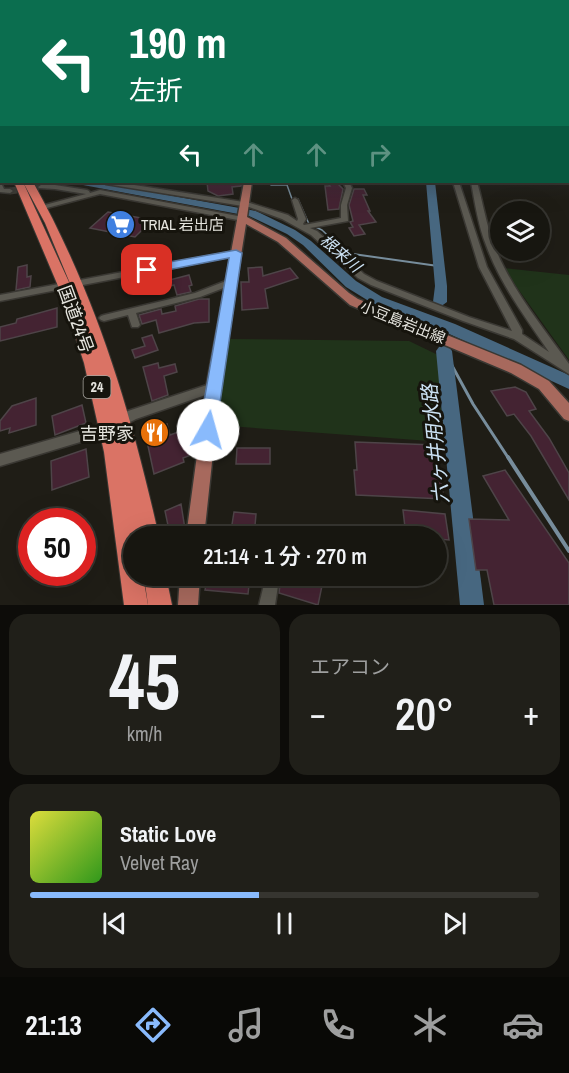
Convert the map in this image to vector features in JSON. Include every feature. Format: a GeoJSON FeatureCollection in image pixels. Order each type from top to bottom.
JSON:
{"type":"FeatureCollection","features":[{"type":"Feature","properties":{"kind":"highway","name":"国道24号"},"geometry":{"type":"LineString","coordinates":[[35,184],[70,284],[92,364],[107,429],[136,605]]}},
{"type":"Feature","properties":{"kind":"highway","name":"国道24号"},"geometry":{"type":"LineString","coordinates":[[14,186],[70,284],[104,356],[123,418],[146,526]]}},
{"type":"Feature","properties":{"kind":"highway"},"geometry":{"type":"LineString","coordinates":[[157,586],[160,605]]}},
{"type":"Feature","properties":{"kind":"main road"},"geometry":{"type":"LineString","coordinates":[[196,526],[213,388],[248,183]]}},
{"type":"Feature","properties":{"kind":"main road","name":"小豆島岩出線"},"geometry":{"type":"LineString","coordinates":[[244,212],[288,244],[332,288],[354,302],[516,369],[544,385],[569,414]]}},
{"type":"Feature","properties":{"kind":"main road"},"geometry":{"type":"LineString","coordinates":[[188,605],[189,586]]}},
{"type":"Feature","properties":{"kind":"street"},"geometry":{"type":"LineString","coordinates":[[111,183],[244,212]]}},
{"type":"Feature","properties":{"kind":"street"},"geometry":{"type":"LineString","coordinates":[[302,225],[345,219],[344,205],[349,188],[346,183]]}},
{"type":"Feature","properties":{"kind":"street"},"geometry":{"type":"LineString","coordinates":[[456,183],[477,251],[494,289],[517,330],[517,336]]}},
{"type":"Feature","properties":{"kind":"street"},"geometry":{"type":"LineString","coordinates":[[474,183],[483,228],[494,257],[513,290],[568,369]]}},
{"type":"Feature","properties":{"kind":"street"},"geometry":{"type":"LineString","coordinates":[[35,184],[285,217],[302,225],[320,238],[361,276],[374,283],[476,323],[517,336],[568,369]]}},
{"type":"Feature","properties":{"kind":"street"},"geometry":{"type":"LineString","coordinates":[[0,186],[2,191],[14,186]]}},
{"type":"Feature","properties":{"kind":"street"},"geometry":{"type":"LineString","coordinates":[[43,207],[91,193]]}},
{"type":"Feature","properties":{"kind":"street"},"geometry":{"type":"LineString","coordinates":[[295,200],[302,225]]}},
{"type":"Feature","properties":{"kind":"street"},"geometry":{"type":"LineString","coordinates":[[0,297],[236,253]]}},
{"type":"Feature","properties":{"kind":"street"},"geometry":{"type":"LineString","coordinates":[[104,318],[197,295],[231,282]]}},
{"type":"Feature","properties":{"kind":"street"},"geometry":{"type":"LineString","coordinates":[[131,311],[135,325]]}},
{"type":"Feature","properties":{"kind":"street"},"geometry":{"type":"LineString","coordinates":[[0,460],[107,429],[123,418],[213,388]]}},
{"type":"Feature","properties":{"kind":"street"},"geometry":{"type":"LineString","coordinates":[[267,605],[271,586]]}},
{"type":"Feature","properties":{"kind":"green space"},"geometry":{"type":"Polygon","coordinates":[[[503,268],[569,275],[569,360],[503,268]]]}},
{"type":"Feature","properties":{"kind":"green space"},"geometry":{"type":"Polygon","coordinates":[[[228,339],[409,341],[438,355],[443,442],[215,425],[228,339]]]}},
{"type":"Feature","properties":{"kind":"building"},"geometry":{"type":"Polygon","coordinates":[[[207,183],[242,183],[241,186],[232,187],[233,194],[218,196],[208,191],[207,183]]]}},
{"type":"Feature","properties":{"kind":"building"},"geometry":{"type":"Polygon","coordinates":[[[328,183],[337,183],[343,189],[339,209],[328,210],[325,186],[330,186],[328,183]]]}},
{"type":"Feature","properties":{"kind":"building"},"geometry":{"type":"Polygon","coordinates":[[[354,189],[364,189],[367,195],[363,195],[370,211],[368,211],[376,222],[359,225],[365,234],[354,236],[349,228],[353,227],[350,222],[353,221],[349,205],[354,189]]]}},
{"type":"Feature","properties":{"kind":"building"},"geometry":{"type":"Polygon","coordinates":[[[108,212],[152,220],[135,237],[90,228],[108,212]]]}},
{"type":"Feature","properties":{"kind":"building"},"geometry":{"type":"Polygon","coordinates":[[[27,265],[27,277],[31,276],[30,287],[16,290],[18,267],[27,265]]]}},
{"type":"Feature","properties":{"kind":"building"},"geometry":{"type":"Polygon","coordinates":[[[262,267],[263,276],[290,268],[298,278],[265,289],[268,308],[242,310],[241,282],[249,282],[248,268],[262,267]]]}},
{"type":"Feature","properties":{"kind":"building"},"geometry":{"type":"Polygon","coordinates":[[[189,275],[192,285],[189,286],[191,292],[177,295],[174,285],[159,289],[158,283],[189,275]]]}},
{"type":"Feature","properties":{"kind":"building"},"geometry":{"type":"Polygon","coordinates":[[[199,299],[209,299],[209,322],[194,323],[159,333],[156,320],[142,324],[139,315],[161,309],[162,314],[176,311],[175,306],[199,299]]]}},
{"type":"Feature","properties":{"kind":"building"},"geometry":{"type":"Polygon","coordinates":[[[57,308],[57,327],[0,341],[0,327],[16,323],[17,319],[57,308]]]}},
{"type":"Feature","properties":{"kind":"building"},"geometry":{"type":"Polygon","coordinates":[[[152,335],[158,350],[135,358],[132,350],[145,346],[142,338],[152,335]]]}},
{"type":"Feature","properties":{"kind":"building"},"geometry":{"type":"Polygon","coordinates":[[[158,363],[159,368],[175,364],[177,372],[164,376],[168,395],[152,401],[143,367],[158,363]]]}},
{"type":"Feature","properties":{"kind":"building"},"geometry":{"type":"Polygon","coordinates":[[[515,387],[526,392],[536,409],[529,411],[549,438],[569,473],[569,500],[531,436],[514,414],[507,416],[491,391],[515,387]]]}},
{"type":"Feature","properties":{"kind":"building"},"geometry":{"type":"Polygon","coordinates":[[[36,398],[36,425],[9,433],[10,428],[0,431],[0,421],[12,406],[36,398]]]}},
{"type":"Feature","properties":{"kind":"building"},"geometry":{"type":"Polygon","coordinates":[[[82,405],[86,423],[55,435],[52,416],[82,405]]]}},
{"type":"Feature","properties":{"kind":"building"},"geometry":{"type":"Polygon","coordinates":[[[167,424],[170,435],[184,430],[191,455],[183,458],[184,462],[154,474],[145,432],[167,424]]]}},
{"type":"Feature","properties":{"kind":"building"},"geometry":{"type":"Polygon","coordinates":[[[355,442],[435,445],[444,499],[356,495],[355,442]]]}},
{"type":"Feature","properties":{"kind":"building"},"geometry":{"type":"Polygon","coordinates":[[[237,448],[270,448],[270,464],[236,464],[237,448]]]}},
{"type":"Feature","properties":{"kind":"building"},"geometry":{"type":"Polygon","coordinates":[[[86,449],[89,477],[52,490],[51,461],[86,449]]]}},
{"type":"Feature","properties":{"kind":"building"},"geometry":{"type":"Polygon","coordinates":[[[505,470],[569,563],[569,605],[494,605],[487,570],[476,570],[469,519],[509,520],[483,476],[505,470]]]}},
{"type":"Feature","properties":{"kind":"building"},"geometry":{"type":"Polygon","coordinates":[[[181,504],[185,526],[168,526],[165,511],[181,504]]]}},
{"type":"Feature","properties":{"kind":"building"},"geometry":{"type":"Polygon","coordinates":[[[403,510],[445,514],[447,526],[405,526],[403,510]]]}},
{"type":"Feature","properties":{"kind":"building"},"geometry":{"type":"Polygon","coordinates":[[[234,512],[256,514],[255,526],[232,526],[234,512]]]}},
{"type":"Feature","properties":{"kind":"building"},"geometry":{"type":"Polygon","coordinates":[[[206,586],[249,586],[248,594],[205,590],[206,586]]]}},
{"type":"Feature","properties":{"kind":"building"},"geometry":{"type":"Polygon","coordinates":[[[280,586],[322,586],[318,605],[279,593],[280,586]]]}},
{"type":"Feature","properties":{"kind":"waterway","name":"根来川"},"geometry":{"type":"LineString","coordinates":[[88,183],[252,213],[291,232],[307,243],[351,284],[377,300],[450,328],[569,382]]}},
{"type":"Feature","properties":{"kind":"waterway"},"geometry":{"type":"LineString","coordinates":[[268,183],[287,185],[292,199],[298,199],[309,224],[322,230],[342,249]]}},
{"type":"Feature","properties":{"kind":"waterway","name":"六ヶ井用水路"},"geometry":{"type":"LineString","coordinates":[[430,183],[441,286],[440,302]]}},
{"type":"Feature","properties":{"kind":"waterway"},"geometry":{"type":"LineString","coordinates":[[342,249],[346,253],[438,266]]}},
{"type":"Feature","properties":{"kind":"waterway"},"geometry":{"type":"LineString","coordinates":[[444,351],[473,404],[509,459]]}},
{"type":"Feature","properties":{"kind":"waterway","name":"六ヶ井用水路"},"geometry":{"type":"LineString","coordinates":[[444,351],[472,605]]}},
{"type":"Feature","properties":{"kind":"waterway"},"geometry":{"type":"LineString","coordinates":[[508,457],[569,551]]}},
{"type":"Feature","properties":{"kind":"tunnel"},"geometry":{"type":"LineString","coordinates":[[10,191],[41,187]]}},
{"type":"Feature","properties":{"kind":"place","name":"TRIAL 岩出店"},"geometry":{"type":"Point","coordinates":[120,224]}},
{"type":"Feature","properties":{"kind":"place","name":"吉野家"},"geometry":{"type":"Point","coordinates":[155,433]}},
{"type":"Feature","properties":{"kind":"route"},"geometry":{"type":"LineString","coordinates":[[147,270],[236,253],[208,430]]}}]}
